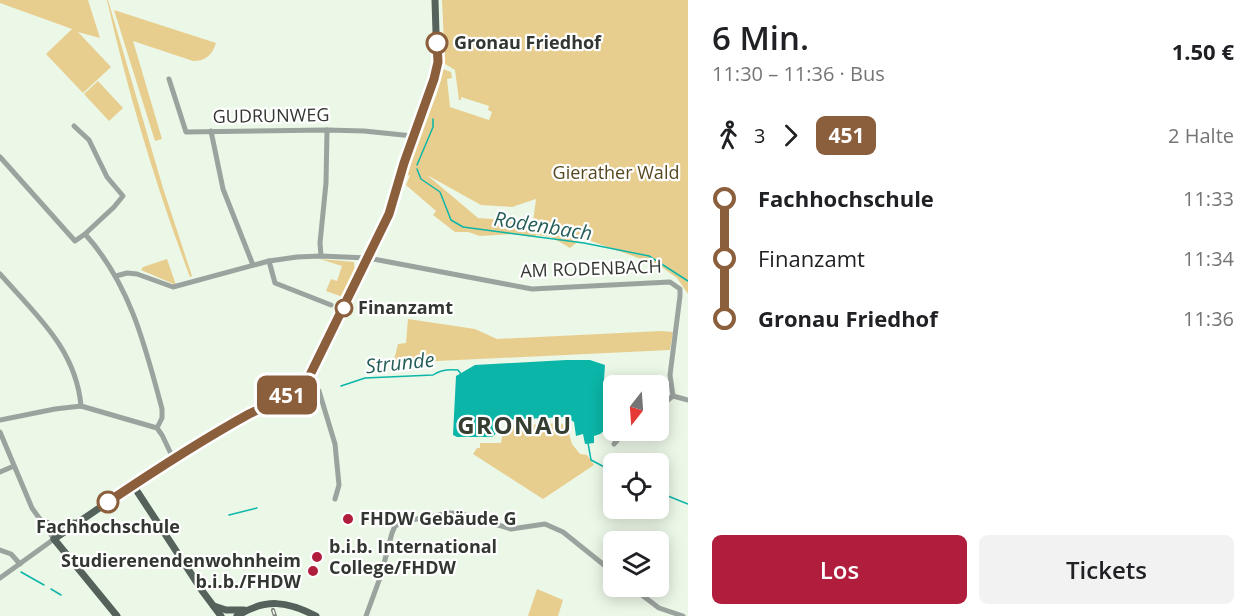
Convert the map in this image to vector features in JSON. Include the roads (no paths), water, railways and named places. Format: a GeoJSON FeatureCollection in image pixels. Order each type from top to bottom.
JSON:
{"type":"FeatureCollection","features":[{"type":"Feature","properties":{"kind":"main road"},"geometry":{"type":"LineString","coordinates":[[117,616],[54,539],[173,458],[289,394],[307,381],[389,214],[413,136],[431,89],[437,65],[435,0]]}},
{"type":"Feature","properties":{"kind":"main road"},"geometry":{"type":"LineString","coordinates":[[133,485],[220,616]]}},
{"type":"Feature","properties":{"kind":"main road"},"geometry":{"type":"LineString","coordinates":[[40,521],[55,527],[77,524]]}},
{"type":"Feature","properties":{"kind":"main road"},"geometry":{"type":"LineString","coordinates":[[237,616],[263,604],[292,605],[316,616]]}},
{"type":"Feature","properties":{"kind":"main road"},"geometry":{"type":"LineString","coordinates":[[214,606],[226,610],[246,610]]}},
{"type":"Feature","properties":{"kind":"street","name":"GUDRUNWEG"},"geometry":{"type":"LineString","coordinates":[[168,79],[186,132],[327,130],[413,136]]}},
{"type":"Feature","properties":{"kind":"street"},"geometry":{"type":"LineString","coordinates":[[0,157],[75,241],[114,207],[123,196],[107,177],[89,140],[74,126]]}},
{"type":"Feature","properties":{"kind":"street"},"geometry":{"type":"LineString","coordinates":[[321,256],[327,130]]}},
{"type":"Feature","properties":{"kind":"street"},"geometry":{"type":"LineString","coordinates":[[211,131],[223,189],[253,265]]}},
{"type":"Feature","properties":{"kind":"street"},"geometry":{"type":"LineString","coordinates":[[85,234],[98,248],[116,276],[141,331],[162,409],[162,417],[157,428]]}},
{"type":"Feature","properties":{"kind":"street"},"geometry":{"type":"LineString","coordinates":[[116,276],[127,273],[137,274],[173,287],[269,261],[321,256],[368,258]]}},
{"type":"Feature","properties":{"kind":"street","name":"AM RODENBACH"},"geometry":{"type":"LineString","coordinates":[[368,258],[532,290],[670,282],[680,291],[670,375],[673,396]]}},
{"type":"Feature","properties":{"kind":"street"},"geometry":{"type":"LineString","coordinates":[[269,261],[275,283],[331,305]]}},
{"type":"Feature","properties":{"kind":"street"},"geometry":{"type":"LineString","coordinates":[[0,274],[64,349],[77,379],[81,406]]}},
{"type":"Feature","properties":{"kind":"street"},"geometry":{"type":"LineString","coordinates":[[307,381],[319,391],[335,444],[339,485],[335,499]]}},
{"type":"Feature","properties":{"kind":"street"},"geometry":{"type":"LineString","coordinates":[[669,399],[673,396],[688,400]]}},
{"type":"Feature","properties":{"kind":"street"},"geometry":{"type":"LineString","coordinates":[[0,420],[81,406],[157,428],[173,458]]}},
{"type":"Feature","properties":{"kind":"street"},"geometry":{"type":"LineString","coordinates":[[0,432],[32,508],[54,539],[0,578]]}},
{"type":"Feature","properties":{"kind":"street"},"geometry":{"type":"LineString","coordinates":[[0,472],[14,466]]}},
{"type":"Feature","properties":{"kind":"street"},"geometry":{"type":"LineString","coordinates":[[366,616],[392,533],[395,526],[406,520],[450,513],[462,514],[511,529],[545,524],[563,532],[603,564]]}},
{"type":"Feature","properties":{"kind":"street"},"geometry":{"type":"LineString","coordinates":[[0,550],[10,554],[20,564]]}},
{"type":"Feature","properties":{"kind":"street"},"geometry":{"type":"LineString","coordinates":[[644,597],[659,608],[683,616]]}},
{"type":"Feature","properties":{"kind":"water"},"geometry":{"type":"Polygon","coordinates":[[[590,360],[605,365],[603,432],[594,436],[594,443],[585,444],[583,434],[576,436],[574,422],[566,417],[501,420],[498,432],[492,437],[453,435],[456,376],[475,365],[590,360]]]}},
{"type":"Feature","properties":{"kind":"waterway","name":"Rodenbach"},"geometry":{"type":"LineString","coordinates":[[417,165],[433,127],[433,119]]}},
{"type":"Feature","properties":{"kind":"waterway","name":"Rodenbach"},"geometry":{"type":"LineString","coordinates":[[417,169],[421,179],[440,192],[451,220],[463,227],[584,243],[649,256],[688,281]]}},
{"type":"Feature","properties":{"kind":"waterway","name":"Strunde"},"geometry":{"type":"LineString","coordinates":[[341,386],[365,378],[433,375],[451,370],[458,370],[461,374]]}},
{"type":"Feature","properties":{"kind":"waterway","name":"Strunde"},"geometry":{"type":"LineString","coordinates":[[588,443],[591,460],[603,466]]}},
{"type":"Feature","properties":{"kind":"waterway","name":"Strunde"},"geometry":{"type":"LineString","coordinates":[[669,496],[688,504]]}},
{"type":"Feature","properties":{"kind":"waterway","name":"Strunde"},"geometry":{"type":"LineString","coordinates":[[229,515],[257,508]]}},
{"type":"Feature","properties":{"kind":"waterway"},"geometry":{"type":"LineString","coordinates":[[21,572],[44,585]]}},
{"type":"Feature","properties":{"kind":"waterway"},"geometry":{"type":"LineString","coordinates":[[51,589],[61,595]]}},
{"type":"Feature","properties":{"kind":"railway"},"geometry":{"type":"LineString","coordinates":[[273,610],[275,616]]}},
{"type":"Feature","properties":{"kind":"place","name":"Gronau Friedhof"},"geometry":{"type":"Point","coordinates":[437,43]}},
{"type":"Feature","properties":{"kind":"place","name":"Finanzamt"},"geometry":{"type":"Point","coordinates":[344,308]}},
{"type":"Feature","properties":{"kind":"place","name":"Fachhochschule"},"geometry":{"type":"Point","coordinates":[108,502]}},
{"type":"Feature","properties":{"kind":"place","name":"FHDW Gebäude G"},"geometry":{"type":"Point","coordinates":[348,519]}},
{"type":"Feature","properties":{"kind":"place","name":"b.i.b. International College/FHDW"},"geometry":{"type":"Point","coordinates":[317,557]}},
{"type":"Feature","properties":{"kind":"place","name":"Studierenendenwohnheim b.i.b./FHDW"},"geometry":{"type":"Point","coordinates":[313,571]}},
{"type":"Feature","properties":{"kind":"district","name":"GRONAU"},"geometry":{"type":"Point","coordinates":[515,426]}},
{"type":"Feature","properties":{"kind":"park label","name":"Gierather Wald"},"geometry":{"type":"Point","coordinates":[616,173]}}]}
